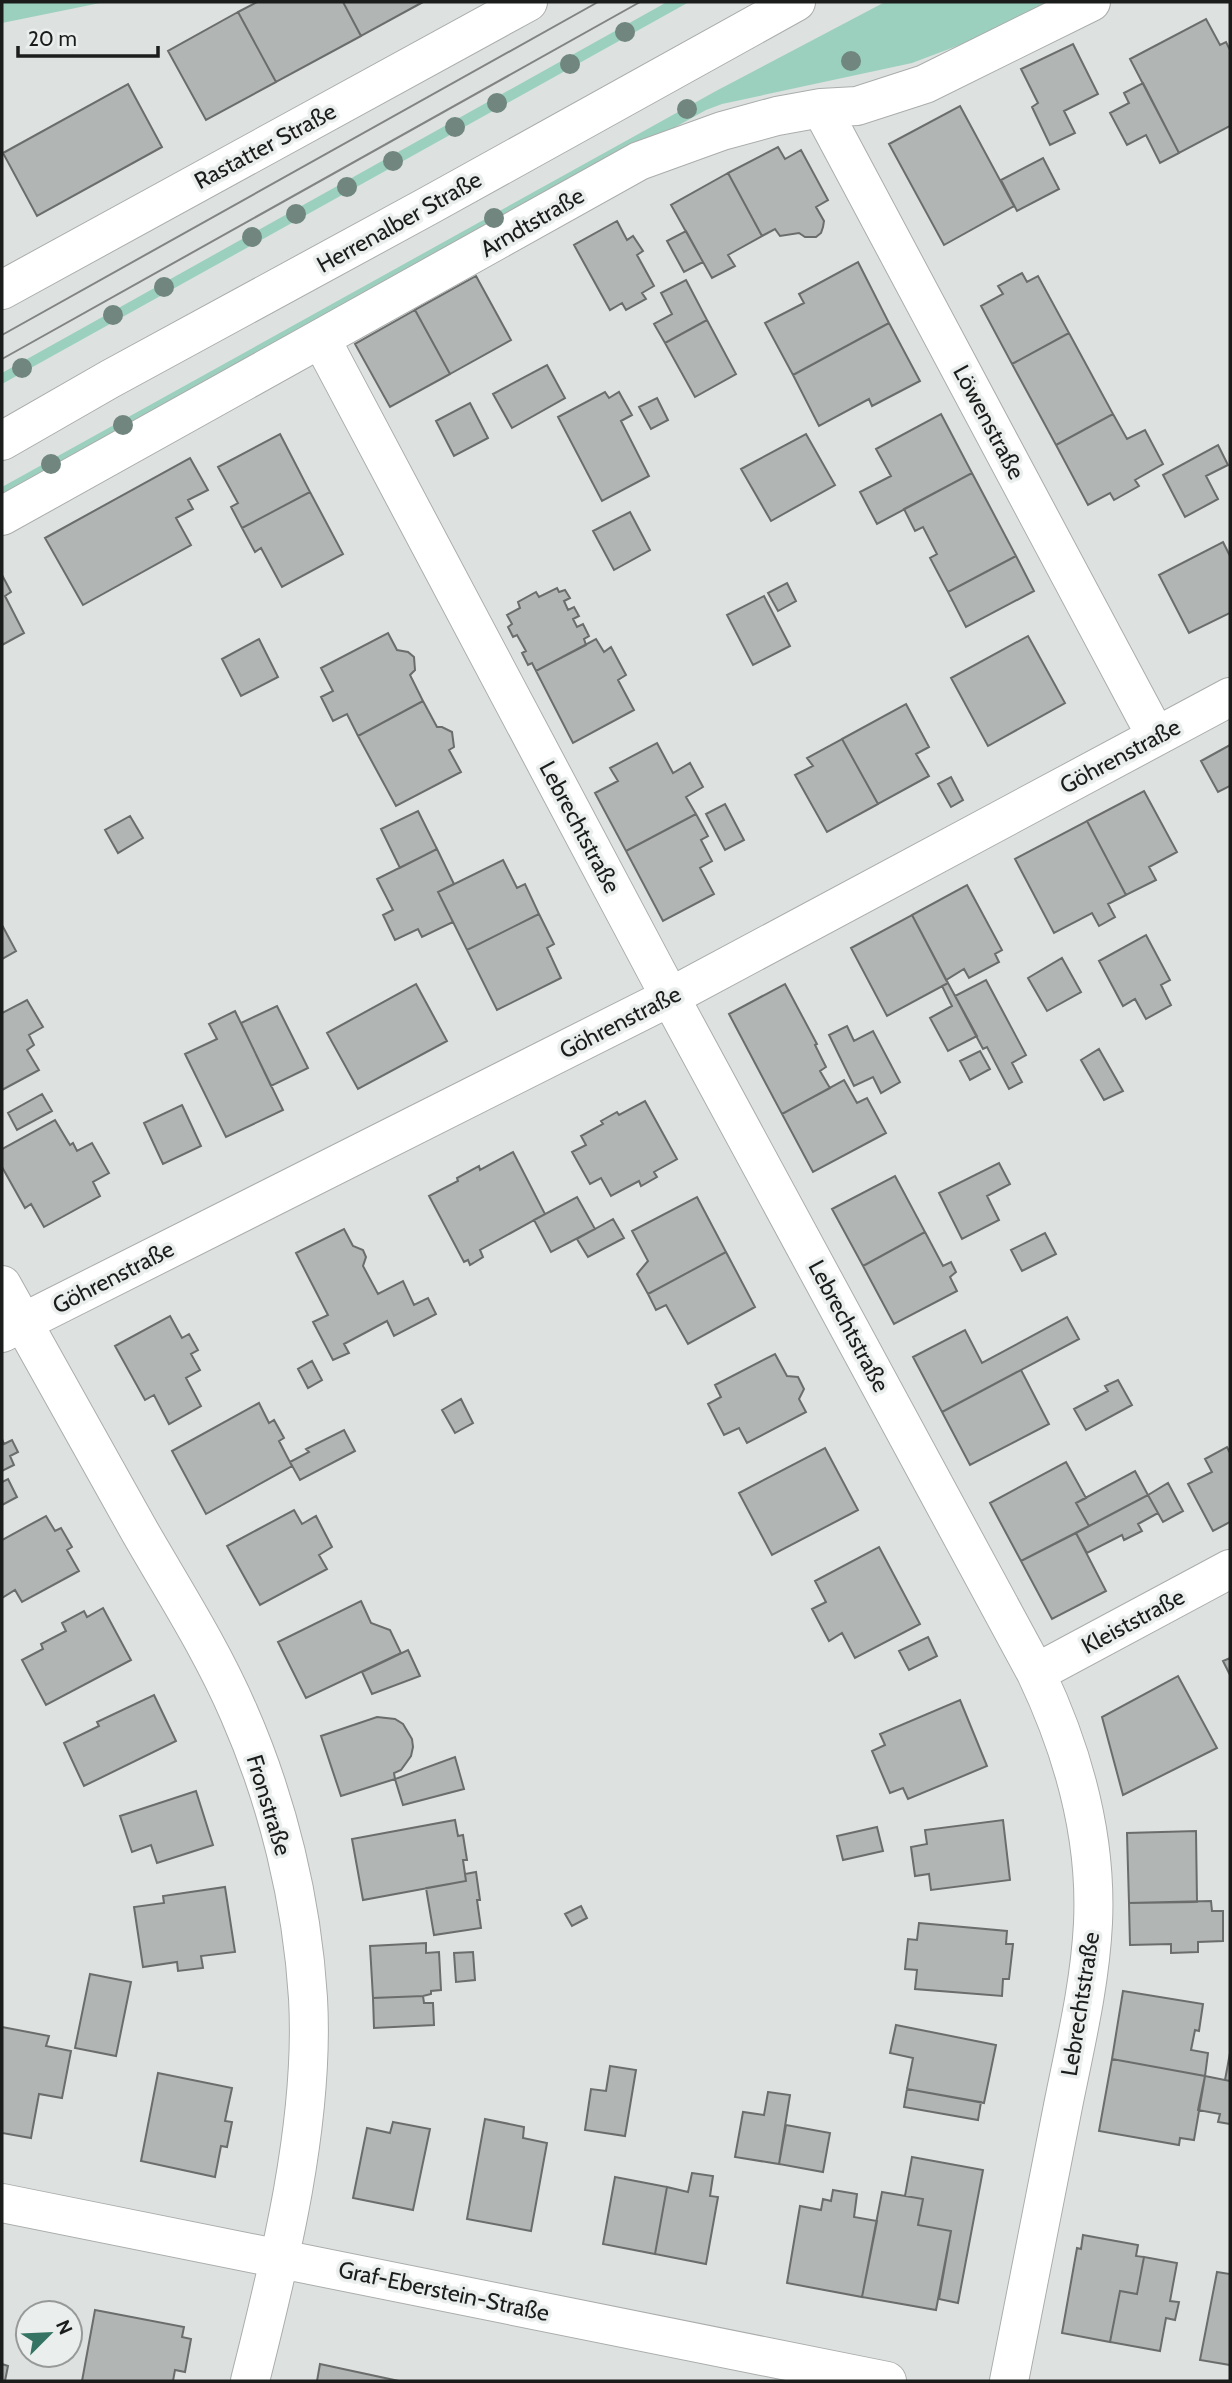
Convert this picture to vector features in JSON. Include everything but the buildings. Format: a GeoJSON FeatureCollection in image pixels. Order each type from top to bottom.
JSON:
{"type":"FeatureCollection","features":[{"type":"Feature","properties":{"kind":"street","name":"Rastatter Straße"},"geometry":{"type":"LineString","coordinates":[[2,290],[528,2]]}},
{"type":"Feature","properties":{"kind":"street","name":"Herrenalber Straße"},"geometry":{"type":"LineString","coordinates":[[2,441],[796,2]]}},
{"type":"Feature","properties":{"kind":"street","name":"Arndtstraße"},"geometry":{"type":"LineString","coordinates":[[2,516],[639,161],[722,131],[777,116],[821,108],[857,106],[926,84],[1091,2]]}},
{"type":"Feature","properties":{"kind":"street","name":"Löwenstraße"},"geometry":{"type":"LineString","coordinates":[[821,108],[1156,736]]}},
{"type":"Feature","properties":{"kind":"street","name":"Lebrechtstraße"},"geometry":{"type":"LineString","coordinates":[[321,339],[670,997],[1036,1673],[1054,1710],[1071,1757],[1085,1815],[1092,1878],[1093,1922],[1086,1990],[1009,2381]]}},
{"type":"Feature","properties":{"kind":"street","name":"Göhrenstraße"},"geometry":{"type":"LineString","coordinates":[[12,1328],[670,997],[1230,697]]}},
{"type":"Feature","properties":{"kind":"street","name":"Fronstraße"},"geometry":{"type":"LineString","coordinates":[[2,1285],[12,1328],[197,1633],[239,1712],[263,1777],[284,1849],[300,1927],[308,2013],[307,2065],[302,2130],[280,2258],[250,2381]]}},
{"type":"Feature","properties":{"kind":"street","name":"Kleiststraße"},"geometry":{"type":"LineString","coordinates":[[1036,1673],[1230,1569]]}},
{"type":"Feature","properties":{"kind":"street","name":"Graf-Eberstein-Straße"},"geometry":{"type":"LineString","coordinates":[[2,2203],[887,2381]]}},
{"type":"Feature","properties":{"kind":"green space"},"geometry":{"type":"Polygon","coordinates":[[[2,2],[105,2],[2,23],[2,2]]]}},
{"type":"Feature","properties":{"kind":"green space"},"geometry":{"type":"Polygon","coordinates":[[[667,2],[689,2],[2,384],[2,373],[667,2]]]}},
{"type":"Feature","properties":{"kind":"green space"},"geometry":{"type":"Polygon","coordinates":[[[885,2],[1059,2],[1015,24],[912,63],[722,104],[706,110],[2,501],[2,487],[716,91],[885,2]]]}},
{"type":"Feature","properties":{"kind":"tram line"},"geometry":{"type":"LineString","coordinates":[[2,335],[598,2]]}},
{"type":"Feature","properties":{"kind":"tram line"},"geometry":{"type":"LineString","coordinates":[[2,359],[640,2]]}}]}
